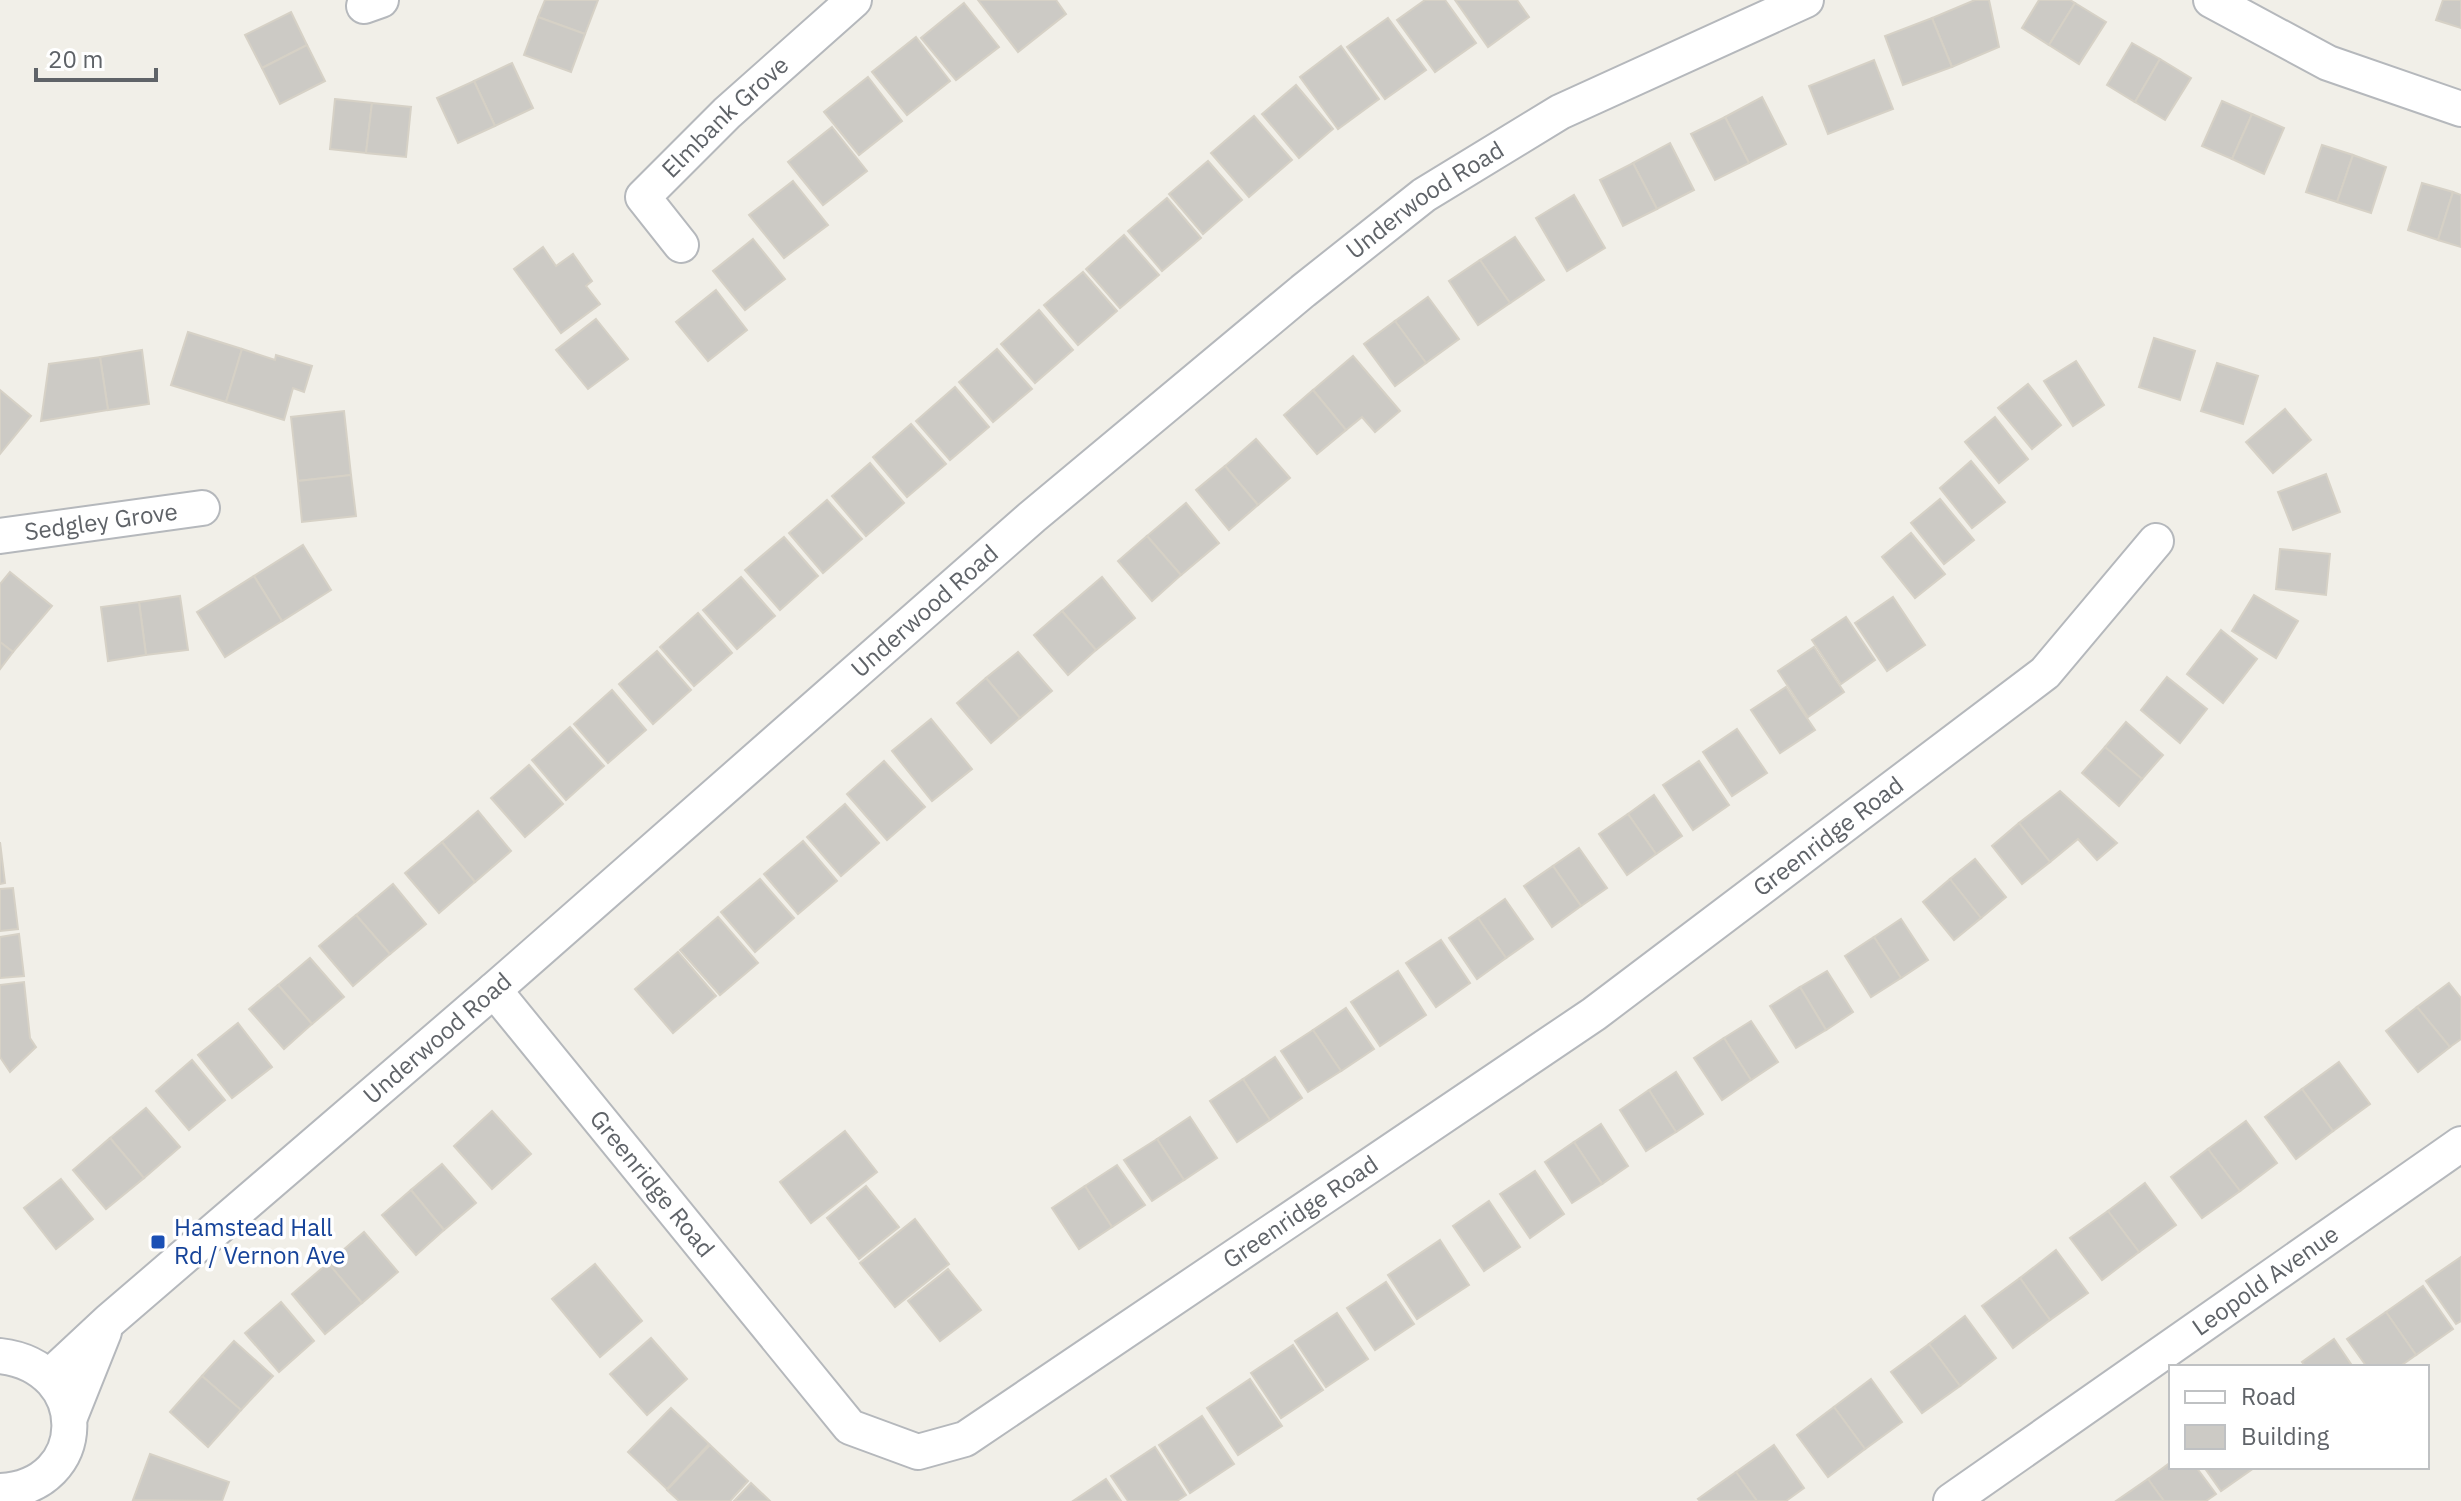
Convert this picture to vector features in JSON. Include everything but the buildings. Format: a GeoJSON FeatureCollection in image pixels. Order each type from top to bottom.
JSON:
{"type":"FeatureCollection","features":[{"type":"Feature","properties":{"kind":"street","name":"Elmbank Grove"},"geometry":{"type":"LineString","coordinates":[[681,245],[643,197],[727,113],[854,0]]}},
{"type":"Feature","properties":{"kind":"street","name":"Underwood Road"},"geometry":{"type":"LineString","coordinates":[[50,1376],[109,1321],[494,990],[1032,517],[1303,291],[1424,195],[1560,112],[1806,0]]}},
{"type":"Feature","properties":{"kind":"street"},"geometry":{"type":"LineString","coordinates":[[2211,0],[2328,63],[2461,109]]}},
{"type":"Feature","properties":{"kind":"street","name":"Sedgley Grove"},"geometry":{"type":"LineString","coordinates":[[0,536],[202,508]]}},
{"type":"Feature","properties":{"kind":"street","name":"Greenridge Road"},"geometry":{"type":"LineString","coordinates":[[494,990],[850,1427],[918,1452],[965,1439],[1619,995],[2045,673],[2156,541]]}},
{"type":"Feature","properties":{"kind":"street","name":"Leopold Avenue"},"geometry":{"type":"LineString","coordinates":[[1951,1501],[2461,1144]]}},
{"type":"Feature","properties":{"kind":"street","name":"Underwood Road"},"geometry":{"type":"LineString","coordinates":[[11,1494],[47,1475],[62,1457],[68,1440],[70,1417],[109,1321]]}},
{"type":"Feature","properties":{"kind":"street"},"geometry":{"type":"LineString","coordinates":[[7,1350],[50,1376],[57,1384],[70,1417]]}},
{"type":"Feature","properties":{"kind":"place","name":"Hamstead Hall Rd / Vernon Ave"},"geometry":{"type":"Point","coordinates":[158,1242]}}]}
